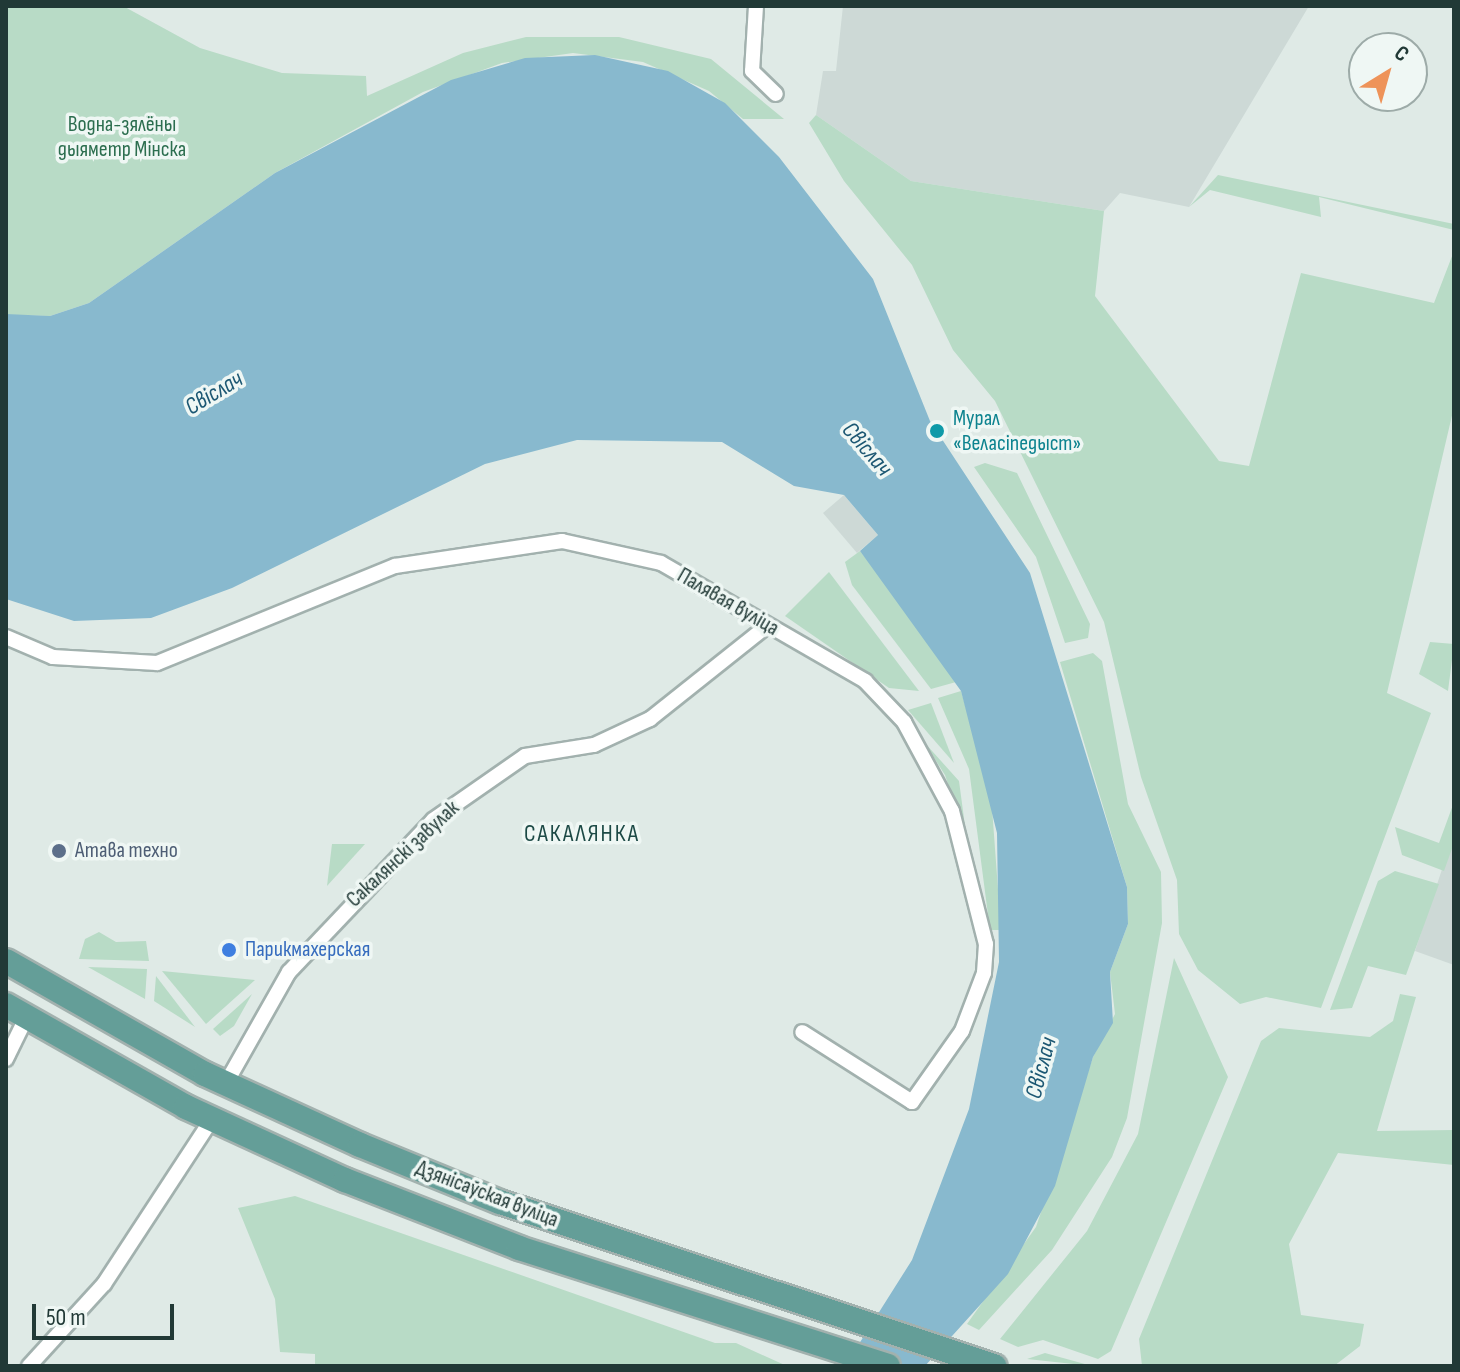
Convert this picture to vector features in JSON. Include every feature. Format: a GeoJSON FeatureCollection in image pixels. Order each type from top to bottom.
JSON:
{"type":"FeatureCollection","features":[{"type":"Feature","properties":{"kind":"main road","name":"Дзянісаўская вуліца"},"geometry":{"type":"LineString","coordinates":[[6,961],[225,1085],[500,1202],[811,1308],[994,1366]]}},
{"type":"Feature","properties":{"kind":"main road"},"geometry":{"type":"LineString","coordinates":[[14,1009],[56,989]]}},
{"type":"Feature","properties":{"kind":"main road","name":"Дзянісаўская вуліца"},"geometry":{"type":"LineString","coordinates":[[14,1009],[212,1119],[519,1248],[888,1366]]}},
{"type":"Feature","properties":{"kind":"street"},"geometry":{"type":"LineString","coordinates":[[756,6],[752,71],[776,94]]}},
{"type":"Feature","properties":{"kind":"street","name":"Палявая вуліца"},"geometry":{"type":"LineString","coordinates":[[6,637],[53,657],[157,663],[395,566],[562,541],[639,553],[865,681],[904,722],[952,811],[986,944],[970,1015],[912,1102],[802,1032]]}},
{"type":"Feature","properties":{"kind":"street","name":"Сакалянскі завулак"},"geometry":{"type":"LineString","coordinates":[[225,1085],[289,972],[433,820],[525,756],[594,745],[650,719],[767,626]]}},
{"type":"Feature","properties":{"kind":"street"},"geometry":{"type":"LineString","coordinates":[[6,1059],[14,1009]]}},
{"type":"Feature","properties":{"kind":"street"},"geometry":{"type":"LineString","coordinates":[[29,1366],[104,1284],[212,1119]]}},
{"type":"Feature","properties":{"kind":"shaded area"},"geometry":{"type":"Polygon","coordinates":[[[843,6],[1309,6],[1189,207],[1120,193],[1104,211],[911,181],[816,115],[823,71],[836,71],[843,6]]]}},
{"type":"Feature","properties":{"kind":"shaded area"},"geometry":{"type":"Polygon","coordinates":[[[844,495],[878,535],[857,553],[823,513],[844,495]]]}},
{"type":"Feature","properties":{"kind":"shaded area"},"geometry":{"type":"Polygon","coordinates":[[[1454,833],[1454,965],[1415,951],[1454,833]]]}},
{"type":"Feature","properties":{"kind":"green space","name":"Водна-зялёны дыяметр Мінска"},"geometry":{"type":"Polygon","coordinates":[[[6,6],[123,6],[200,48],[282,73],[366,76],[367,96],[463,53],[526,37],[619,37],[711,59],[784,119],[743,119],[709,91],[643,62],[573,53],[502,63],[423,92],[275,173],[89,303],[50,316],[8,315],[6,6]]]}},
{"type":"Feature","properties":{"kind":"green space"},"geometry":{"type":"Polygon","coordinates":[[[816,115],[911,181],[1104,211],[1095,296],[1219,461],[1249,466],[1301,273],[1434,303],[1454,251],[1454,407],[1387,693],[1431,713],[1321,1008],[1266,997],[1240,1004],[1198,970],[1179,934],[1177,880],[1141,777],[1104,622],[995,401],[953,350],[912,265],[844,181],[809,123],[816,115]]]}},
{"type":"Feature","properties":{"kind":"green space"},"geometry":{"type":"Polygon","coordinates":[[[1218,175],[1454,224],[1454,230],[1319,197],[1321,217],[1210,190],[1189,207],[1218,175]]]}},
{"type":"Feature","properties":{"kind":"green space"},"geometry":{"type":"Polygon","coordinates":[[[985,463],[1017,473],[1090,624],[1088,638],[1065,643],[1036,557],[974,467],[985,463]]]}},
{"type":"Feature","properties":{"kind":"green space"},"geometry":{"type":"Polygon","coordinates":[[[860,551],[900,600],[956,682],[931,689],[852,585],[845,562],[860,551]]]}},
{"type":"Feature","properties":{"kind":"green space"},"geometry":{"type":"Polygon","coordinates":[[[829,572],[919,691],[889,688],[785,616],[829,572]]]}},
{"type":"Feature","properties":{"kind":"green space"},"geometry":{"type":"Polygon","coordinates":[[[1430,642],[1454,644],[1448,691],[1419,674],[1430,642]]]}},
{"type":"Feature","properties":{"kind":"green space"},"geometry":{"type":"Polygon","coordinates":[[[1093,653],[1102,661],[1128,804],[1161,872],[1162,923],[1127,1118],[1112,1157],[1052,1250],[979,1330],[967,1324],[1036,1227],[1093,1057],[1115,1014],[1110,972],[1128,924],[1127,887],[1060,662],[1093,653]]]}},
{"type":"Feature","properties":{"kind":"green space"},"geometry":{"type":"Polygon","coordinates":[[[961,691],[991,794],[1001,930],[990,930],[969,769],[938,698],[961,691]]]}},
{"type":"Feature","properties":{"kind":"green space"},"geometry":{"type":"Polygon","coordinates":[[[931,703],[954,763],[908,710],[931,703]]]}},
{"type":"Feature","properties":{"kind":"green space"},"geometry":{"type":"Polygon","coordinates":[[[924,742],[959,781],[967,841],[945,775],[924,742]]]}},
{"type":"Feature","properties":{"kind":"green space"},"geometry":{"type":"Polygon","coordinates":[[[1454,802],[1454,843],[1444,871],[1402,855],[1395,827],[1439,843],[1454,802]]]}},
{"type":"Feature","properties":{"kind":"green space"},"geometry":{"type":"Polygon","coordinates":[[[332,844],[365,844],[327,886],[332,844]]]}},
{"type":"Feature","properties":{"kind":"green space"},"geometry":{"type":"Polygon","coordinates":[[[1395,871],[1439,884],[1406,975],[1368,966],[1352,1008],[1330,1010],[1378,881],[1395,871]]]}},
{"type":"Feature","properties":{"kind":"green space"},"geometry":{"type":"Polygon","coordinates":[[[99,932],[116,942],[146,941],[149,961],[79,959],[85,939],[99,932]]]}},
{"type":"Feature","properties":{"kind":"green space"},"geometry":{"type":"Polygon","coordinates":[[[1174,958],[1228,1077],[1111,1351],[1098,1359],[1043,1340],[1018,1347],[1000,1339],[1087,1231],[1138,1134],[1174,958]]]}},
{"type":"Feature","properties":{"kind":"green space"},"geometry":{"type":"Polygon","coordinates":[[[88,967],[147,969],[145,999],[88,967]]]}},
{"type":"Feature","properties":{"kind":"green space"},"geometry":{"type":"Polygon","coordinates":[[[162,971],[255,980],[206,1024],[162,971]]]}},
{"type":"Feature","properties":{"kind":"green space"},"geometry":{"type":"Polygon","coordinates":[[[156,976],[195,1027],[154,1001],[156,976]]]}},
{"type":"Feature","properties":{"kind":"green space"},"geometry":{"type":"Polygon","coordinates":[[[252,994],[234,1026],[220,1036],[213,1029],[252,994]]]}},
{"type":"Feature","properties":{"kind":"green space"},"geometry":{"type":"Polygon","coordinates":[[[1400,994],[1416,997],[1377,1131],[1454,1130],[1454,1165],[1338,1153],[1289,1244],[1301,1315],[1364,1324],[1360,1346],[1334,1366],[1142,1366],[1139,1339],[1261,1041],[1279,1028],[1370,1037],[1393,1021],[1400,994]]]}},
{"type":"Feature","properties":{"kind":"green space"},"geometry":{"type":"Polygon","coordinates":[[[295,1196],[715,1343],[736,1343],[787,1366],[315,1366],[315,1354],[280,1352],[275,1299],[238,1208],[295,1196]]]}},
{"type":"Feature","properties":{"kind":"green space"},"geometry":{"type":"Polygon","coordinates":[[[1045,1353],[1092,1366],[1027,1359],[1045,1353]]]}},
{"type":"Feature","properties":{"kind":"water","name":"Свіслач"},"geometry":{"type":"Polygon","coordinates":[[[595,55],[668,71],[725,103],[779,157],[873,279],[930,421],[1030,573],[1127,887],[1128,924],[1110,972],[1113,1023],[1093,1057],[1055,1186],[1008,1274],[925,1366],[845,1366],[912,1260],[969,1109],[999,962],[997,833],[961,691],[860,551],[878,535],[844,495],[794,486],[722,442],[577,440],[485,464],[232,588],[151,618],[74,621],[6,599],[6,314],[50,316],[89,303],[275,173],[451,80],[525,58],[595,55]]]}},
{"type":"Feature","properties":{"kind":"place","name":"Мурал «Веласіпедыст»"},"geometry":{"type":"Point","coordinates":[937,431]}},
{"type":"Feature","properties":{"kind":"place","name":"Атава техно"},"geometry":{"type":"Point","coordinates":[59,851]}},
{"type":"Feature","properties":{"kind":"place","name":"Парикмахерская"},"geometry":{"type":"Point","coordinates":[229,950]}},
{"type":"Feature","properties":{"kind":"district","name":"САКАЛЯНКА"},"geometry":{"type":"Point","coordinates":[582,834]}}]}
